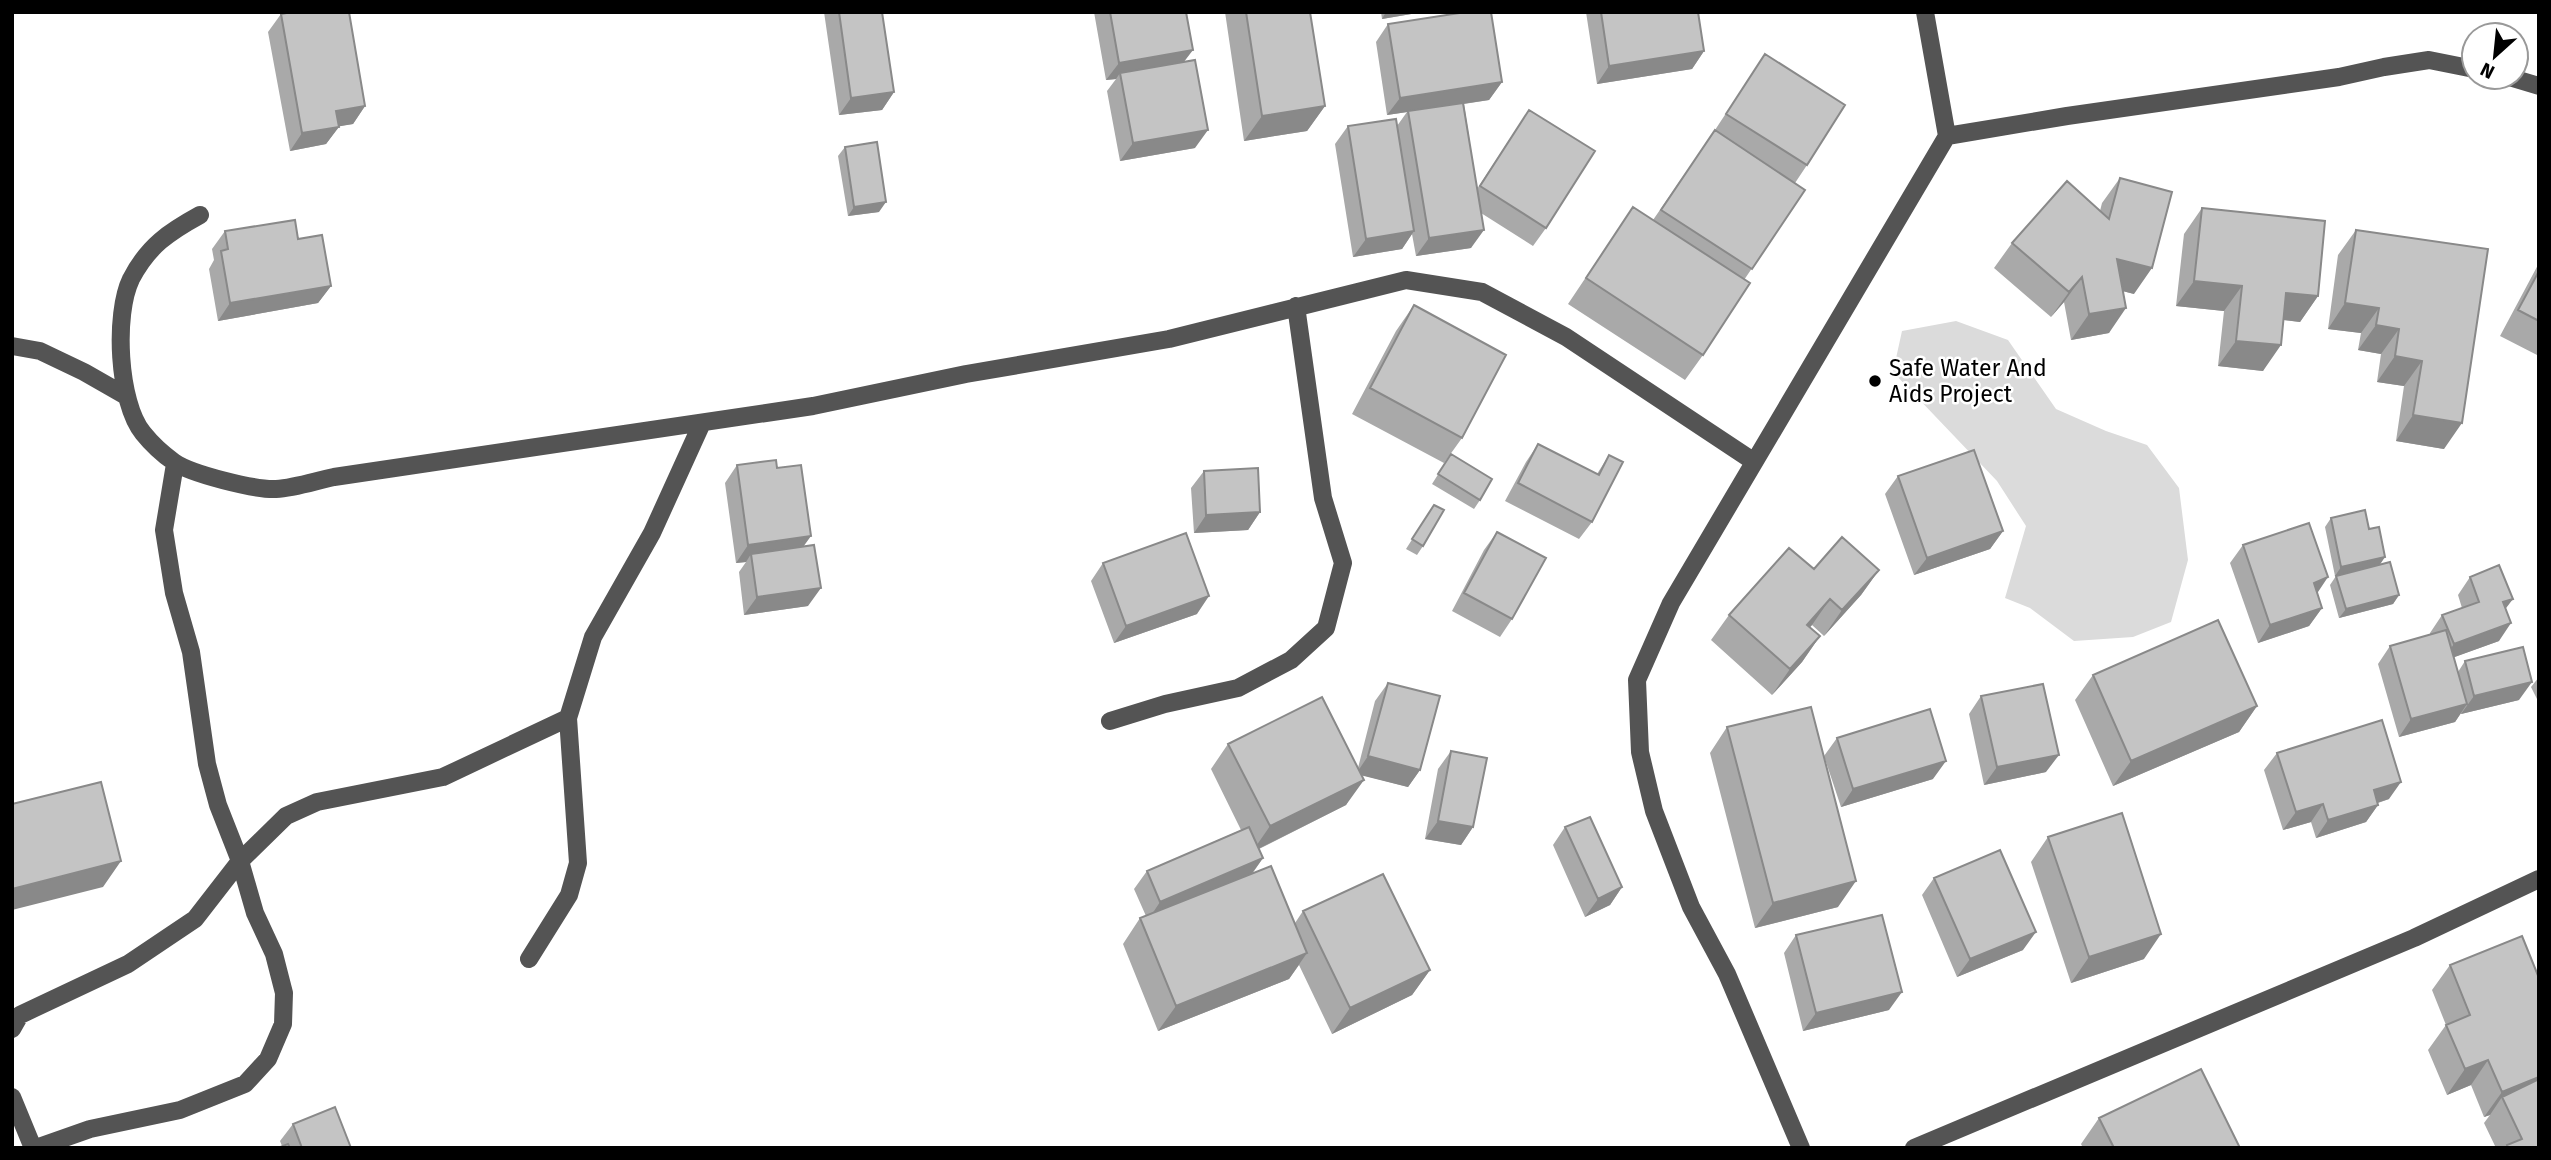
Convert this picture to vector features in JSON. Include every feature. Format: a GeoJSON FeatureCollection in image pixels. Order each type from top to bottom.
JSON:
{"type":"FeatureCollection","features":[{"type":"Feature","properties":{"kind":"street"},"geometry":{"type":"LineString","coordinates":[[1801,1148],[1727,974],[1691,907],[1654,811],[1640,752],[1637,680],[1671,603],[1947,136],[1925,12]]}},
{"type":"Feature","properties":{"kind":"street"},"geometry":{"type":"LineString","coordinates":[[1947,136],[2339,77],[2429,60],[2460,66]]}},
{"type":"Feature","properties":{"kind":"street"},"geometry":{"type":"LineString","coordinates":[[200,215],[164,235],[132,278],[123,306],[120,340],[126,396],[142,432],[175,464],[229,483],[276,489],[334,477],[813,406],[966,374],[1170,339],[1406,280],[1482,292],[1566,337],[1753,461]]}},
{"type":"Feature","properties":{"kind":"street"},"geometry":{"type":"LineString","coordinates":[[1110,721],[1165,704],[1238,688],[1291,660],[1326,628],[1336,597],[1342,563],[1323,498],[1296,306]]}},
{"type":"Feature","properties":{"kind":"street"},"geometry":{"type":"LineString","coordinates":[[12,346],[40,351],[126,396]]}},
{"type":"Feature","properties":{"kind":"street"},"geometry":{"type":"LineString","coordinates":[[529,959],[569,895],[578,863],[568,718],[593,637],[652,533],[702,423]]}},
{"type":"Feature","properties":{"kind":"street"},"geometry":{"type":"LineString","coordinates":[[12,1097],[34,1148],[89,1129],[180,1110],[245,1084],[268,1059],[283,1024],[284,993],[274,954],[255,913],[240,861],[218,805],[207,764],[191,652],[174,593],[164,530],[175,464]]}},
{"type":"Feature","properties":{"kind":"street"},"geometry":{"type":"LineString","coordinates":[[12,1028],[20,1014],[128,964],[195,919],[240,861],[286,816],[317,802],[443,778],[568,718]]}},
{"type":"Feature","properties":{"kind":"street"},"geometry":{"type":"LineString","coordinates":[[1914,1148],[2414,938],[2539,879]]}},
{"type":"Feature","properties":{"kind":"shaded area"},"geometry":{"type":"Polygon","coordinates":[[[1956,321],[2008,340],[2056,409],[2147,445],[2179,488],[2188,560],[2171,622],[2133,637],[2074,641],[2030,608],[2005,598],[2026,526],[1997,481],[1893,372],[1902,331],[1956,321]]]}},
{"type":"Feature","properties":{"kind":"building"},"geometry":{"type":"Polygon","coordinates":[[[349,12],[365,106],[336,111],[339,127],[302,133],[281,14],[349,12]]]}},
{"type":"Feature","properties":{"kind":"building"},"geometry":{"type":"Polygon","coordinates":[[[839,12],[882,12],[894,92],[851,98],[839,12]]]}},
{"type":"Feature","properties":{"kind":"building"},"geometry":{"type":"Polygon","coordinates":[[[1110,12],[1186,12],[1193,50],[1119,63],[1110,12]]]}},
{"type":"Feature","properties":{"kind":"building"},"geometry":{"type":"Polygon","coordinates":[[[1246,12],[1310,12],[1325,106],[1262,116],[1246,12]]]}},
{"type":"Feature","properties":{"kind":"building"},"geometry":{"type":"Polygon","coordinates":[[[1466,12],[1491,12],[1502,82],[1400,98],[1388,24],[1466,12]]]}},
{"type":"Feature","properties":{"kind":"building"},"geometry":{"type":"Polygon","coordinates":[[[1601,12],[1698,12],[1704,51],[1609,66],[1601,12]]]}},
{"type":"Feature","properties":{"kind":"building"},"geometry":{"type":"Polygon","coordinates":[[[1765,54],[1845,105],[1807,165],[1726,114],[1765,54]]]}},
{"type":"Feature","properties":{"kind":"building"},"geometry":{"type":"Polygon","coordinates":[[[1195,60],[1208,130],[1133,143],[1120,73],[1195,60]]]}},
{"type":"Feature","properties":{"kind":"building"},"geometry":{"type":"Polygon","coordinates":[[[1463,103],[1484,230],[1429,238],[1408,111],[1463,103]]]}},
{"type":"Feature","properties":{"kind":"building"},"geometry":{"type":"Polygon","coordinates":[[[1529,110],[1595,151],[1546,228],[1480,186],[1529,110]]]}},
{"type":"Feature","properties":{"kind":"building"},"geometry":{"type":"Polygon","coordinates":[[[1396,119],[1414,231],[1366,239],[1348,126],[1396,119]]]}},
{"type":"Feature","properties":{"kind":"building"},"geometry":{"type":"Polygon","coordinates":[[[1715,130],[1805,190],[1752,269],[1661,210],[1715,130]]]}},
{"type":"Feature","properties":{"kind":"building"},"geometry":{"type":"Polygon","coordinates":[[[877,142],[886,202],[854,207],[845,147],[877,142]]]}},
{"type":"Feature","properties":{"kind":"building"},"geometry":{"type":"Polygon","coordinates":[[[2120,178],[2172,192],[2152,268],[2117,259],[2126,308],[2089,314],[2082,277],[2069,292],[2012,243],[2067,181],[2109,219],[2120,178]]]}},
{"type":"Feature","properties":{"kind":"building"},"geometry":{"type":"Polygon","coordinates":[[[1633,207],[1750,283],[1703,355],[1586,278],[1633,207]]]}},
{"type":"Feature","properties":{"kind":"building"},"geometry":{"type":"Polygon","coordinates":[[[2202,208],[2325,221],[2318,296],[2286,293],[2281,345],[2236,341],[2242,286],[2194,281],[2202,208]]]}},
{"type":"Feature","properties":{"kind":"building"},"geometry":{"type":"Polygon","coordinates":[[[295,220],[298,239],[322,235],[331,286],[230,303],[221,251],[228,249],[225,231],[295,220]]]}},
{"type":"Feature","properties":{"kind":"building"},"geometry":{"type":"Polygon","coordinates":[[[2356,230],[2488,249],[2462,423],[2413,415],[2422,361],[2395,356],[2399,329],[2376,325],[2379,308],[2345,303],[2356,230]]]}},
{"type":"Feature","properties":{"kind":"building"},"geometry":{"type":"Polygon","coordinates":[[[2539,271],[2539,321],[2518,310],[2539,271]]]}},
{"type":"Feature","properties":{"kind":"building"},"geometry":{"type":"Polygon","coordinates":[[[1414,305],[1506,355],[1462,438],[1370,388],[1414,305]]]}},
{"type":"Feature","properties":{"kind":"building"},"geometry":{"type":"Polygon","coordinates":[[[1538,444],[1599,475],[1609,455],[1623,462],[1592,522],[1518,483],[1538,444]]]}},
{"type":"Feature","properties":{"kind":"building"},"geometry":{"type":"Polygon","coordinates":[[[1974,450],[2003,531],[1927,558],[1898,476],[1974,450]]]}},
{"type":"Feature","properties":{"kind":"building"},"geometry":{"type":"Polygon","coordinates":[[[1451,454],[1492,479],[1480,500],[1438,474],[1451,454]]]}},
{"type":"Feature","properties":{"kind":"building"},"geometry":{"type":"Polygon","coordinates":[[[776,460],[777,468],[801,465],[811,536],[748,545],[737,465],[776,460]]]}},
{"type":"Feature","properties":{"kind":"building"},"geometry":{"type":"Polygon","coordinates":[[[1258,468],[1260,512],[1206,515],[1204,471],[1258,468]]]}},
{"type":"Feature","properties":{"kind":"building"},"geometry":{"type":"Polygon","coordinates":[[[1434,505],[1444,510],[1423,546],[1412,539],[1434,505]]]}},
{"type":"Feature","properties":{"kind":"building"},"geometry":{"type":"Polygon","coordinates":[[[2365,510],[2369,529],[2379,527],[2385,557],[2341,567],[2331,518],[2365,510]]]}},
{"type":"Feature","properties":{"kind":"building"},"geometry":{"type":"Polygon","coordinates":[[[2309,523],[2328,577],[2314,583],[2322,608],[2270,625],[2243,545],[2309,523]]]}},
{"type":"Feature","properties":{"kind":"building"},"geometry":{"type":"Polygon","coordinates":[[[1497,532],[1546,558],[1512,619],[1464,593],[1497,532]]]}},
{"type":"Feature","properties":{"kind":"building"},"geometry":{"type":"Polygon","coordinates":[[[1186,533],[1209,596],[1126,626],[1103,563],[1186,533]]]}},
{"type":"Feature","properties":{"kind":"building"},"geometry":{"type":"Polygon","coordinates":[[[1842,537],[1879,570],[1842,610],[1830,599],[1807,625],[1820,636],[1790,669],[1729,615],[1789,548],[1814,569],[1842,537]]]}},
{"type":"Feature","properties":{"kind":"building"},"geometry":{"type":"Polygon","coordinates":[[[814,545],[821,588],[757,597],[751,554],[814,545]]]}},
{"type":"Feature","properties":{"kind":"building"},"geometry":{"type":"Polygon","coordinates":[[[2390,562],[2399,595],[2346,609],[2336,576],[2390,562]]]}},
{"type":"Feature","properties":{"kind":"building"},"geometry":{"type":"Polygon","coordinates":[[[2499,565],[2513,599],[2503,602],[2511,623],[2454,644],[2442,615],[2479,602],[2470,577],[2499,565]]]}},
{"type":"Feature","properties":{"kind":"building"},"geometry":{"type":"Polygon","coordinates":[[[2218,620],[2257,706],[2131,761],[2093,675],[2218,620]]]}},
{"type":"Feature","properties":{"kind":"building"},"geometry":{"type":"Polygon","coordinates":[[[2446,630],[2467,704],[2411,719],[2390,646],[2446,630]]]}},
{"type":"Feature","properties":{"kind":"building"},"geometry":{"type":"Polygon","coordinates":[[[2523,647],[2532,682],[2474,696],[2465,661],[2523,647]]]}},
{"type":"Feature","properties":{"kind":"building"},"geometry":{"type":"Polygon","coordinates":[[[1388,683],[1440,696],[1420,770],[1368,756],[1388,683]]]}},
{"type":"Feature","properties":{"kind":"building"},"geometry":{"type":"Polygon","coordinates":[[[2043,684],[2059,755],[1997,767],[1981,696],[2043,684]]]}},
{"type":"Feature","properties":{"kind":"building"},"geometry":{"type":"Polygon","coordinates":[[[1322,697],[1364,780],[1270,826],[1228,744],[1322,697]]]}},
{"type":"Feature","properties":{"kind":"building"},"geometry":{"type":"Polygon","coordinates":[[[1811,707],[1856,881],[1773,903],[1727,727],[1811,707]]]}},
{"type":"Feature","properties":{"kind":"building"},"geometry":{"type":"Polygon","coordinates":[[[1930,709],[1946,761],[1853,789],[1837,738],[1930,709]]]}},
{"type":"Feature","properties":{"kind":"building"},"geometry":{"type":"Polygon","coordinates":[[[2382,720],[2401,782],[2374,790],[2378,805],[2328,820],[2323,804],[2296,812],[2277,753],[2382,720]]]}},
{"type":"Feature","properties":{"kind":"building"},"geometry":{"type":"Polygon","coordinates":[[[1451,751],[1487,758],[1473,827],[1438,821],[1451,751]]]}},
{"type":"Feature","properties":{"kind":"building"},"geometry":{"type":"Polygon","coordinates":[[[101,782],[121,861],[12,889],[12,804],[101,782]]]}},
{"type":"Feature","properties":{"kind":"building"},"geometry":{"type":"Polygon","coordinates":[[[2122,813],[2161,934],[2089,957],[2048,837],[2122,813]]]}},
{"type":"Feature","properties":{"kind":"building"},"geometry":{"type":"Polygon","coordinates":[[[1590,817],[1622,887],[1598,899],[1565,827],[1590,817]]]}},
{"type":"Feature","properties":{"kind":"building"},"geometry":{"type":"Polygon","coordinates":[[[1249,827],[1263,858],[1160,902],[1147,871],[1249,827]]]}},
{"type":"Feature","properties":{"kind":"building"},"geometry":{"type":"Polygon","coordinates":[[[2000,850],[2036,932],[1970,959],[1934,878],[2000,850]]]}},
{"type":"Feature","properties":{"kind":"building"},"geometry":{"type":"Polygon","coordinates":[[[1271,866],[1307,953],[1176,1006],[1140,918],[1271,866]]]}},
{"type":"Feature","properties":{"kind":"building"},"geometry":{"type":"Polygon","coordinates":[[[1383,874],[1430,970],[1350,1008],[1303,911],[1383,874]]]}},
{"type":"Feature","properties":{"kind":"building"},"geometry":{"type":"Polygon","coordinates":[[[1882,915],[1902,992],[1816,1013],[1796,935],[1882,915]]]}},
{"type":"Feature","properties":{"kind":"building"},"geometry":{"type":"Polygon","coordinates":[[[2522,936],[2539,978],[2539,1077],[2502,1092],[2488,1060],[2465,1069],[2446,1025],[2470,1015],[2450,965],[2522,936]]]}},
{"type":"Feature","properties":{"kind":"building"},"geometry":{"type":"Polygon","coordinates":[[[2201,1069],[2240,1148],[2114,1148],[2099,1118],[2201,1069]]]}},
{"type":"Feature","properties":{"kind":"building"},"geometry":{"type":"Polygon","coordinates":[[[2539,1079],[2539,1148],[2508,1148],[2507,1145],[2522,1139],[2502,1097],[2539,1079]]]}},
{"type":"Feature","properties":{"kind":"building"},"geometry":{"type":"Polygon","coordinates":[[[335,1107],[351,1148],[302,1148],[293,1124],[335,1107]]]}},
{"type":"Feature","properties":{"kind":"place","name":"Safe Water And Aids Project"},"geometry":{"type":"Point","coordinates":[1875,381]}}]}
